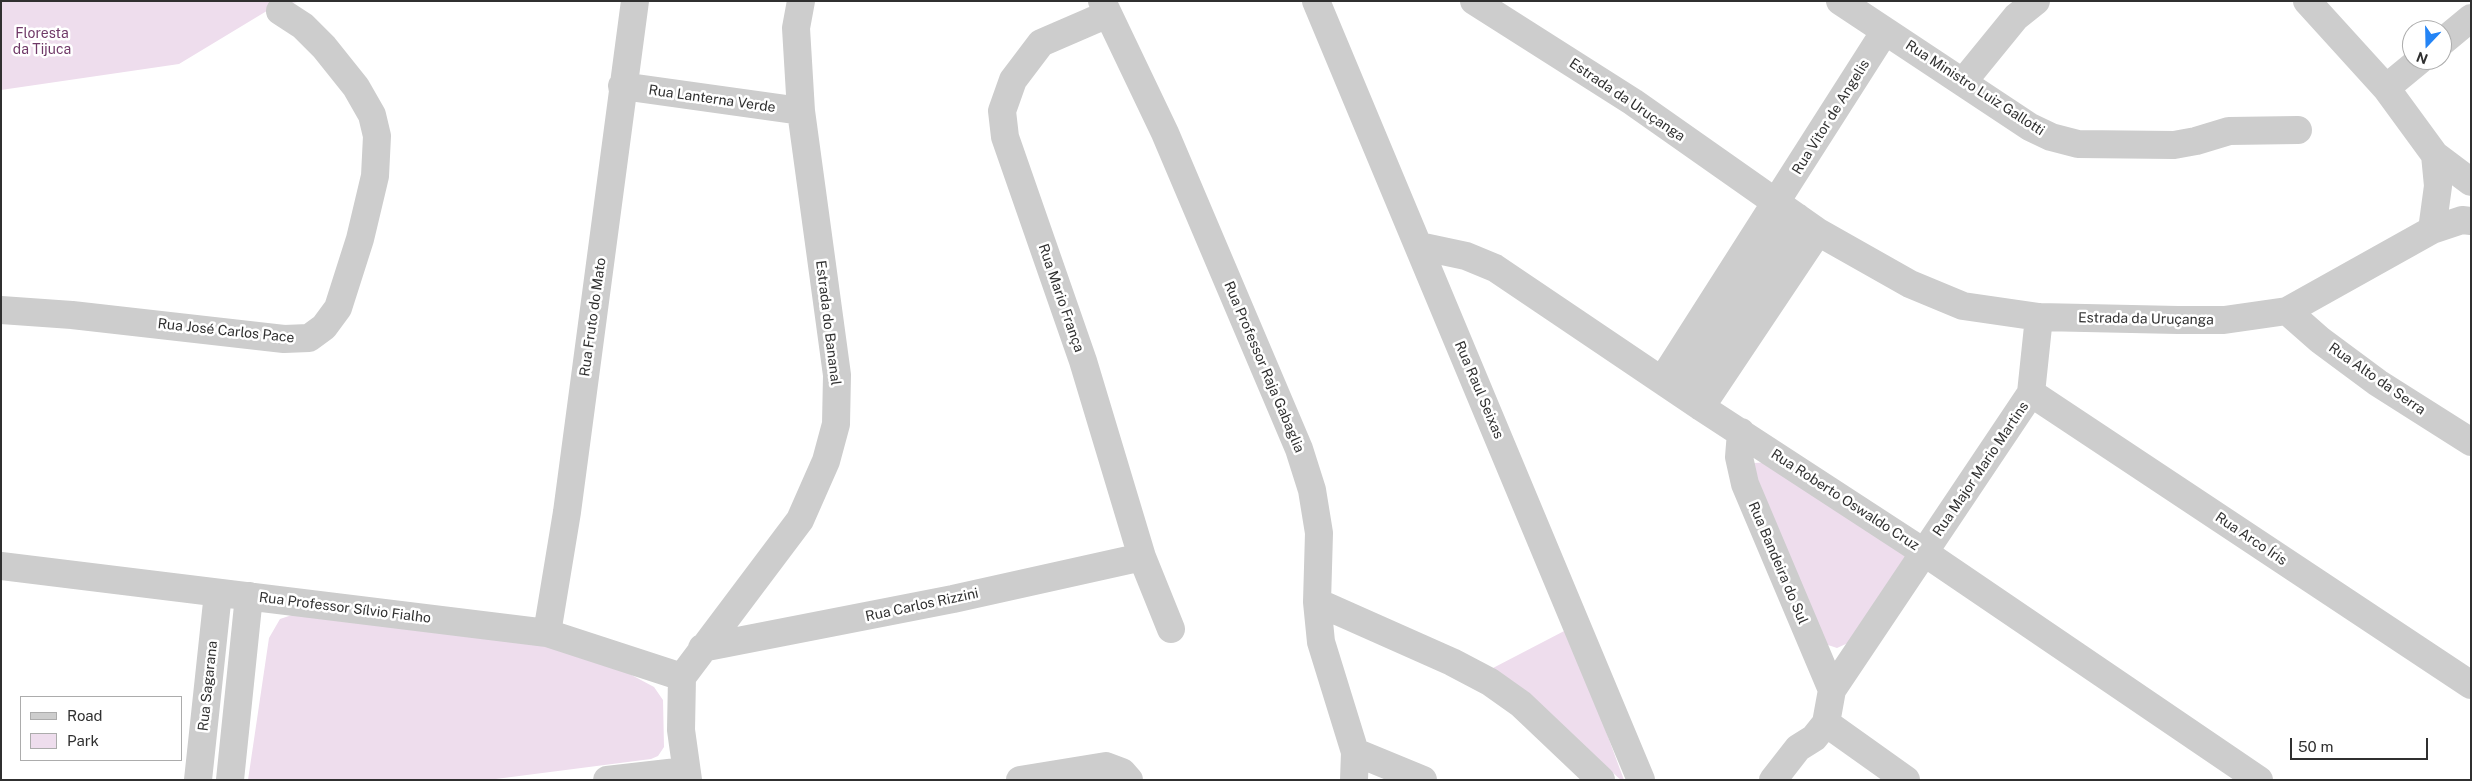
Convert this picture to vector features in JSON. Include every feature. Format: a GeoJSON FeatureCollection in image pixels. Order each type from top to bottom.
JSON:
{"type":"FeatureCollection","features":[{"type":"Feature","properties":{"kind":"street","name":"Rua Fruto do Mato"},"geometry":{"type":"LineString","coordinates":[[548,632],[583,395],[622,86],[635,1]]}},
{"type":"Feature","properties":{"kind":"street","name":"Estrada do Bananal"},"geometry":{"type":"LineString","coordinates":[[682,676],[800,520],[826,461],[836,424],[837,375],[801,111],[796,28],[801,1]]}},
{"type":"Feature","properties":{"kind":"street","name":"Rua Raul Seixas"},"geometry":{"type":"LineString","coordinates":[[1316,1],[1641,780]]}},
{"type":"Feature","properties":{"kind":"street","name":"Estrada da Uruçanga"},"geometry":{"type":"LineString","coordinates":[[1474,1],[1632,102],[1797,217],[1936,297],[1963,306],[2039,317],[2224,320],[2287,311],[2432,230],[2462,220],[2471,221]]}},
{"type":"Feature","properties":{"kind":"street"},"geometry":{"type":"LineString","coordinates":[[1963,82],[2016,18],[2036,1]]}},
{"type":"Feature","properties":{"kind":"street"},"geometry":{"type":"LineString","coordinates":[[2307,1],[2386,88],[2435,155],[2471,182]]}},
{"type":"Feature","properties":{"kind":"street","name":"Rua Ministro Luiz Gallotti"},"geometry":{"type":"LineString","coordinates":[[1850,4],[1886,31],[2030,127],[2051,138],[2078,144],[2174,145],[2196,141],[2229,130],[2298,130]]}},
{"type":"Feature","properties":{"kind":"street","name":"Rua Mario França"},"geometry":{"type":"LineString","coordinates":[[1105,8],[1041,43],[1013,80],[1002,111],[1005,136],[1083,361],[1142,557],[1171,629]]}},
{"type":"Feature","properties":{"kind":"street","name":"Rua Professor Raja Gabaglia"},"geometry":{"type":"LineString","coordinates":[[1105,8],[1166,133],[1299,449],[1312,490],[1319,533],[1317,602],[1321,642],[1355,752],[1354,780]]}},
{"type":"Feature","properties":{"kind":"street","name":"Rua José Carlos Pace"},"geometry":{"type":"LineString","coordinates":[[1,310],[72,314],[284,339],[310,338],[324,327],[338,308],[360,239],[376,176],[377,136],[372,115],[356,86],[324,47],[303,26],[280,11]]}},
{"type":"Feature","properties":{"kind":"street"},"geometry":{"type":"LineString","coordinates":[[2452,34],[2471,18]]}},
{"type":"Feature","properties":{"kind":"street","name":"Rua Vitor de Angelis"},"geometry":{"type":"LineString","coordinates":[[1797,217],[1886,31]]}},
{"type":"Feature","properties":{"kind":"street"},"geometry":{"type":"LineString","coordinates":[[2386,88],[2408,70]]}},
{"type":"Feature","properties":{"kind":"street","name":"Rua Lanterna Verde"},"geometry":{"type":"LineString","coordinates":[[622,86],[801,111]]}},
{"type":"Feature","properties":{"kind":"street"},"geometry":{"type":"LineString","coordinates":[[2432,230],[2438,186],[2435,155]]}},
{"type":"Feature","properties":{"kind":"street"},"geometry":{"type":"LineString","coordinates":[[1682,392],[1797,217]]}},
{"type":"Feature","properties":{"kind":"street"},"geometry":{"type":"LineString","coordinates":[[1682,392],[1797,217]]}},
{"type":"Feature","properties":{"kind":"street","name":"Rua Roberto Oswaldo Cruz"},"geometry":{"type":"LineString","coordinates":[[1419,246],[1466,256],[1495,268],[1925,553],[2259,780]]}},
{"type":"Feature","properties":{"kind":"street","name":"Rua Alto da Serra"},"geometry":{"type":"LineString","coordinates":[[2287,311],[2320,340],[2378,383],[2471,442]]}},
{"type":"Feature","properties":{"kind":"street","name":"Rua Major Mario Martins"},"geometry":{"type":"LineString","coordinates":[[1826,723],[1832,690],[2031,393],[2039,317]]}},
{"type":"Feature","properties":{"kind":"street","name":"Rua Arco Íris"},"geometry":{"type":"LineString","coordinates":[[2031,393],[2471,685]]}},
{"type":"Feature","properties":{"kind":"street","name":"Rua Bandeira do Sul"},"geometry":{"type":"LineString","coordinates":[[1741,432],[1739,457],[1744,484],[1832,690]]}},
{"type":"Feature","properties":{"kind":"street","name":"Rua Carlos Rizzini"},"geometry":{"type":"LineString","coordinates":[[702,648],[953,599],[1142,557]]}},
{"type":"Feature","properties":{"kind":"street","name":"Rua Professor Sílvio Fialho"},"geometry":{"type":"LineString","coordinates":[[1,566],[548,632],[682,676]]}},
{"type":"Feature","properties":{"kind":"street","name":"Rua Sagarana"},"geometry":{"type":"LineString","coordinates":[[198,780],[218,593]]}},
{"type":"Feature","properties":{"kind":"street"},"geometry":{"type":"LineString","coordinates":[[230,780],[249,596]]}},
{"type":"Feature","properties":{"kind":"street"},"geometry":{"type":"LineString","coordinates":[[1317,602],[1452,662],[1490,682],[1521,704],[1601,780]]}},
{"type":"Feature","properties":{"kind":"street"},"geometry":{"type":"LineString","coordinates":[[607,780],[687,775],[680,730],[682,676]]}},
{"type":"Feature","properties":{"kind":"street"},"geometry":{"type":"LineString","coordinates":[[1773,780],[1798,748],[1814,738],[1826,723],[1906,780]]}},
{"type":"Feature","properties":{"kind":"street"},"geometry":{"type":"LineString","coordinates":[[1355,752],[1423,780]]}},
{"type":"Feature","properties":{"kind":"street"},"geometry":{"type":"LineString","coordinates":[[1027,779],[1106,766],[1122,772],[1129,780]]}},
{"type":"Feature","properties":{"kind":"green space","name":"Floresta da Tijuca"},"geometry":{"type":"Polygon","coordinates":[[[1,1],[303,1],[275,6],[179,64],[1,90],[1,1]]]}},
{"type":"Feature","properties":{"kind":"green space"},"geometry":{"type":"Polygon","coordinates":[[[1770,462],[1906,552],[1904,562],[1848,643],[1837,648],[1825,644],[1750,480],[1754,463],[1770,462]]]}},
{"type":"Feature","properties":{"kind":"green space"},"geometry":{"type":"Polygon","coordinates":[[[292,615],[533,641],[626,672],[654,687],[663,700],[664,747],[658,756],[651,759],[488,780],[248,780],[269,638],[280,619],[292,615]]]}},
{"type":"Feature","properties":{"kind":"green space"},"geometry":{"type":"Polygon","coordinates":[[[1568,629],[1624,780],[1621,780],[1493,668],[1568,629]]]}}]}
